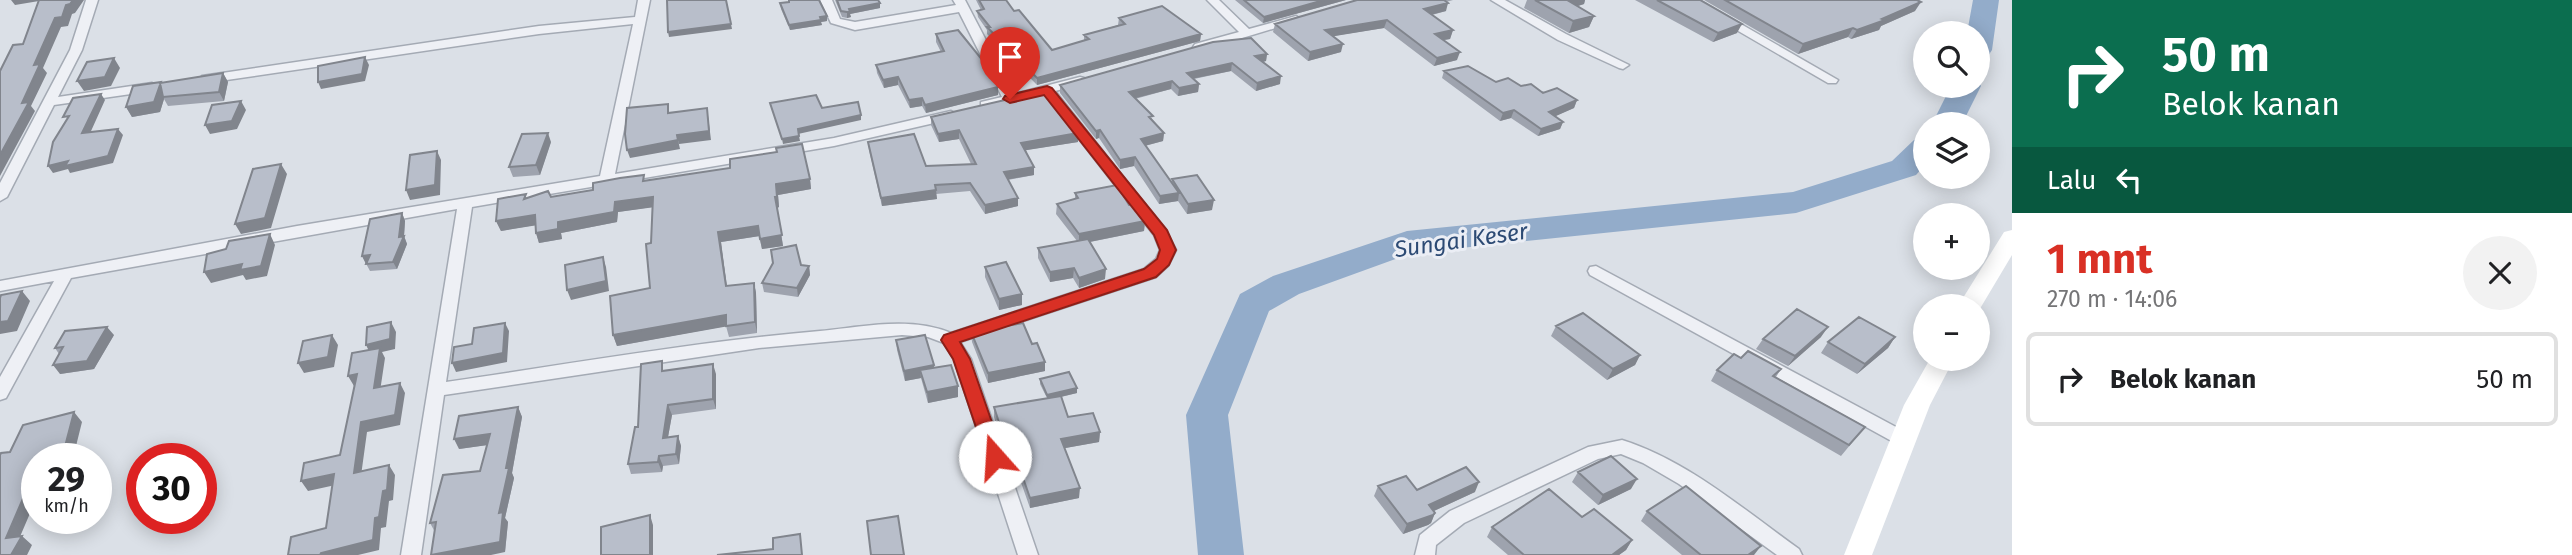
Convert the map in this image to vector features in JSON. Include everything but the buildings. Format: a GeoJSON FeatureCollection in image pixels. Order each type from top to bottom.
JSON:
{"type":"FeatureCollection","features":[{"type":"Feature","properties":{"kind":"main road"},"geometry":{"type":"LineString","coordinates":[[1977,294],[2012,237]]}},
{"type":"Feature","properties":{"kind":"main road"},"geometry":{"type":"LineString","coordinates":[[1857,555],[1917,405],[1935,371]]}},
{"type":"Feature","properties":{"kind":"street"},"geometry":{"type":"LineString","coordinates":[[0,197],[76,50],[92,0]]}},
{"type":"Feature","properties":{"kind":"street"},"geometry":{"type":"LineString","coordinates":[[607,179],[644,0]]}},
{"type":"Feature","properties":{"kind":"street"},"geometry":{"type":"LineString","coordinates":[[826,0],[835,21],[855,26],[960,4],[1010,99]]}},
{"type":"Feature","properties":{"kind":"street"},"geometry":{"type":"LineString","coordinates":[[1213,0],[1246,33]]}},
{"type":"Feature","properties":{"kind":"street"},"geometry":{"type":"LineString","coordinates":[[1496,0],[1562,37],[1623,65]]}},
{"type":"Feature","properties":{"kind":"street"},"geometry":{"type":"LineString","coordinates":[[1691,0],[1832,80]]}},
{"type":"Feature","properties":{"kind":"street"},"geometry":{"type":"LineString","coordinates":[[1187,50],[1308,17]]}},
{"type":"Feature","properties":{"kind":"street"},"geometry":{"type":"LineString","coordinates":[[186,82],[539,30],[640,20]]}},
{"type":"Feature","properties":{"kind":"street"},"geometry":{"type":"LineString","coordinates":[[0,286],[298,231],[835,142],[1098,76]]}},
{"type":"Feature","properties":{"kind":"street"},"geometry":{"type":"LineString","coordinates":[[51,102],[159,86]]}},
{"type":"Feature","properties":{"kind":"street"},"geometry":{"type":"LineString","coordinates":[[950,340],[1150,273],[1163,262],[1168,250],[1161,234],[1047,90]]}},
{"type":"Feature","properties":{"kind":"street"},"geometry":{"type":"LineString","coordinates":[[411,555],[465,204]]}},
{"type":"Feature","properties":{"kind":"street"},"geometry":{"type":"LineString","coordinates":[[1596,271],[1903,439]]}},
{"type":"Feature","properties":{"kind":"street"},"geometry":{"type":"LineString","coordinates":[[0,393],[65,275]]}},
{"type":"Feature","properties":{"kind":"street"},"geometry":{"type":"LineString","coordinates":[[436,390],[759,342],[902,329],[930,331],[950,340],[962,359],[1028,555]]}},
{"type":"Feature","properties":{"kind":"street"},"geometry":{"type":"LineString","coordinates":[[1425,555],[1427,541],[1457,517],[1595,452],[1622,447],[1650,457],[1686,479],[1792,555]]}},
{"type":"Feature","properties":{"kind":"waterway","name":"Sungai Keser"},"geometry":{"type":"LineString","coordinates":[[1983,21],[1986,0]]}},
{"type":"Feature","properties":{"kind":"waterway","name":"Sungai Keser"},"geometry":{"type":"LineString","coordinates":[[1953,112],[1960,98]]}},
{"type":"Feature","properties":{"kind":"waterway","name":"Sungai Keser"},"geometry":{"type":"LineString","coordinates":[[1221,555],[1207,415],[1253,303],[1286,285],[1407,242],[1796,202],[1904,168],[1913,159]]}},
{"type":"Feature","properties":{"kind":"route"},"geometry":{"type":"LineString","coordinates":[[995,457],[962,359],[950,340],[1150,273],[1163,262],[1168,250],[1161,234],[1047,90],[1010,99]]}}]}
